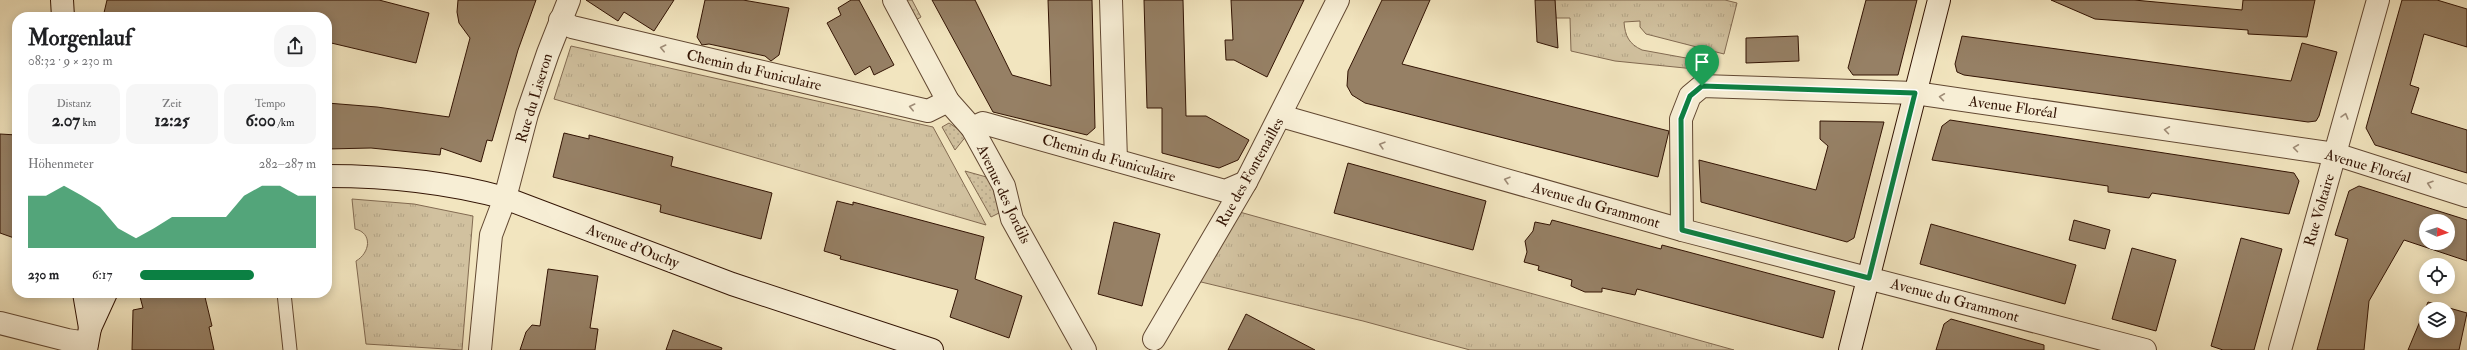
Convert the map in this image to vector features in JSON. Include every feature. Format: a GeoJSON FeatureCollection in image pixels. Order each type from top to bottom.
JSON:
{"type":"FeatureCollection","features":[{"type":"Feature","properties":{"kind":"street"},"geometry":{"type":"LineString","coordinates":[[62,0],[63,12]]}},
{"type":"Feature","properties":{"kind":"street","name":"Rue du Liseron"},"geometry":{"type":"LineString","coordinates":[[480,350],[491,236],[505,198],[527,114],[560,20],[569,0]]}},
{"type":"Feature","properties":{"kind":"street","name":"Avenue des Jordils"},"geometry":{"type":"LineString","coordinates":[[894,0],[948,101],[972,128],[1004,186],[1012,218],[1085,350]]}},
{"type":"Feature","properties":{"kind":"street"},"geometry":{"type":"LineString","coordinates":[[1111,0],[1116,160]]}},
{"type":"Feature","properties":{"kind":"street","name":"Rue des Fontenailles"},"geometry":{"type":"LineString","coordinates":[[1154,340],[1246,182],[1281,116],[1338,0]]}},
{"type":"Feature","properties":{"kind":"street"},"geometry":{"type":"LineString","coordinates":[[1850,350],[1939,0]]}},
{"type":"Feature","properties":{"kind":"street","name":"Rue Voltaire"},"geometry":{"type":"LineString","coordinates":[[2280,350],[2378,0]]}},
{"type":"Feature","properties":{"kind":"street","name":"Chemin du Funiculaire"},"geometry":{"type":"LineString","coordinates":[[560,20],[572,27],[928,111],[948,101]]}},
{"type":"Feature","properties":{"kind":"street","name":"Avenue Floréal"},"geometry":{"type":"LineString","coordinates":[[1682,230],[1681,119],[1690,96],[1702,86],[1915,93],[2335,154],[2467,196]]}},
{"type":"Feature","properties":{"kind":"street","name":"Avenue du Grammont"},"geometry":{"type":"LineString","coordinates":[[1281,116],[1682,230],[2144,350]]}},
{"type":"Feature","properties":{"kind":"street","name":"Chemin du Funiculaire"},"geometry":{"type":"LineString","coordinates":[[972,128],[983,123],[1225,191],[1246,182]]}},
{"type":"Feature","properties":{"kind":"street","name":"Avenue d'Ouchy"},"geometry":{"type":"LineString","coordinates":[[332,176],[412,180],[479,191],[505,198],[732,284],[932,350]]}},
{"type":"Feature","properties":{"kind":"street"},"geometry":{"type":"LineString","coordinates":[[84,298],[88,340]]}},
{"type":"Feature","properties":{"kind":"street"},"geometry":{"type":"LineString","coordinates":[[88,340],[104,298]]}},
{"type":"Feature","properties":{"kind":"street"},"geometry":{"type":"LineString","coordinates":[[0,323],[67,340],[88,340]]}},
{"type":"Feature","properties":{"kind":"lane"},"geometry":{"type":"LineString","coordinates":[[285,298],[290,350]]}},
{"type":"Feature","properties":{"kind":"green space"},"geometry":{"type":"Polygon","coordinates":[[[905,0],[912,0],[921,17],[916,20],[905,0]]]}},
{"type":"Feature","properties":{"kind":"green space"},"geometry":{"type":"Polygon","coordinates":[[[1555,0],[1725,0],[1737,3],[1724,54],[1646,34],[1640,27],[1640,21],[1624,22],[1628,39],[1638,48],[1697,60],[1700,65],[1695,69],[1615,61],[1571,51],[1570,18],[1556,18],[1555,0]]]}},
{"type":"Feature","properties":{"kind":"green space"},"geometry":{"type":"Polygon","coordinates":[[[571,46],[933,127],[986,225],[554,99],[571,46]]]}},
{"type":"Feature","properties":{"kind":"green space"},"geometry":{"type":"Polygon","coordinates":[[[949,123],[967,135],[955,150],[942,127],[949,123]]]}},
{"type":"Feature","properties":{"kind":"green space"},"geometry":{"type":"Polygon","coordinates":[[[965,171],[990,178],[1001,212],[991,217],[965,171]]]}},
{"type":"Feature","properties":{"kind":"green space"},"geometry":{"type":"Polygon","coordinates":[[[352,199],[414,204],[473,216],[462,350],[366,344],[356,261],[364,253],[368,244],[365,235],[361,231],[355,229],[352,199]]]}},
{"type":"Feature","properties":{"kind":"green space"},"geometry":{"type":"Polygon","coordinates":[[[1236,211],[1734,350],[1470,350],[1363,321],[1197,281],[1236,211]]]}},
{"type":"Feature","properties":{"kind":"building"},"geometry":{"type":"Polygon","coordinates":[[[107,0],[379,0],[429,13],[416,63],[332,43],[332,12],[104,12],[107,0]]]}},
{"type":"Feature","properties":{"kind":"building"},"geometry":{"type":"Polygon","coordinates":[[[458,0],[536,0],[518,50],[492,141],[487,140],[481,162],[441,148],[440,155],[371,148],[332,149],[332,103],[377,107],[449,117],[470,38],[459,23],[457,12],[458,0]]]}},
{"type":"Feature","properties":{"kind":"building"},"geometry":{"type":"Polygon","coordinates":[[[586,0],[674,0],[654,31],[624,12],[618,21],[586,0]]]}},
{"type":"Feature","properties":{"kind":"building"},"geometry":{"type":"Polygon","coordinates":[[[705,0],[743,0],[789,8],[779,55],[771,61],[765,56],[709,44],[702,45],[697,37],[705,0]]]}},
{"type":"Feature","properties":{"kind":"building"},"geometry":{"type":"Polygon","coordinates":[[[851,0],[859,0],[894,65],[874,75],[870,66],[855,75],[827,23],[841,15],[838,8],[851,0]]]}},
{"type":"Feature","properties":{"kind":"building"},"geometry":{"type":"Polygon","coordinates":[[[932,0],[975,0],[1012,75],[1051,86],[1048,0],[1092,0],[1095,128],[1087,135],[993,112],[932,0]]]}},
{"type":"Feature","properties":{"kind":"building"},"geometry":{"type":"Polygon","coordinates":[[[1144,0],[1183,0],[1186,116],[1206,116],[1249,140],[1238,160],[1219,168],[1162,153],[1162,108],[1147,108],[1144,0]]]}},
{"type":"Feature","properties":{"kind":"building"},"geometry":{"type":"Polygon","coordinates":[[[1231,0],[1304,0],[1267,77],[1234,60],[1226,60],[1225,40],[1233,40],[1231,0]]]}},
{"type":"Feature","properties":{"kind":"building"},"geometry":{"type":"Polygon","coordinates":[[[1382,0],[1430,0],[1402,64],[1669,131],[1658,177],[1365,103],[1352,95],[1347,86],[1348,71],[1382,0]]]}},
{"type":"Feature","properties":{"kind":"building"},"geometry":{"type":"Polygon","coordinates":[[[1535,0],[1555,0],[1558,48],[1537,42],[1535,0]]]}},
{"type":"Feature","properties":{"kind":"building"},"geometry":{"type":"Polygon","coordinates":[[[1866,0],[1917,0],[1898,75],[1853,75],[1848,68],[1866,0]]]}},
{"type":"Feature","properties":{"kind":"building"},"geometry":{"type":"Polygon","coordinates":[[[2051,0],[2134,0],[2242,10],[2243,0],[2315,0],[2307,37],[2248,34],[2248,30],[2095,19],[2051,0]]]}},
{"type":"Feature","properties":{"kind":"building"},"geometry":{"type":"Polygon","coordinates":[[[2402,0],[2437,0],[2467,9],[2467,47],[2424,34],[2410,85],[2419,88],[2411,113],[2467,130],[2467,173],[2375,145],[2366,128],[2402,0]]]}},
{"type":"Feature","properties":{"kind":"building"},"geometry":{"type":"Polygon","coordinates":[[[1798,36],[1799,61],[1746,63],[1746,38],[1798,36]]]}},
{"type":"Feature","properties":{"kind":"building"},"geometry":{"type":"Polygon","coordinates":[[[1962,36],[2291,81],[2302,43],[2337,52],[2319,116],[2316,121],[2308,122],[1964,75],[1957,72],[1955,64],[1962,36]]]}},
{"type":"Feature","properties":{"kind":"building"},"geometry":{"type":"Polygon","coordinates":[[[1950,120],[2294,173],[2299,181],[2289,214],[2152,193],[2149,198],[2108,192],[2108,186],[1932,160],[1942,126],[1950,120]]]}},
{"type":"Feature","properties":{"kind":"building"},"geometry":{"type":"Polygon","coordinates":[[[1820,121],[1884,122],[1854,238],[1847,242],[1701,202],[1699,160],[1816,190],[1828,146],[1820,139],[1820,121]]]}},
{"type":"Feature","properties":{"kind":"building"},"geometry":{"type":"Polygon","coordinates":[[[564,133],[589,139],[589,135],[673,157],[671,166],[772,193],[761,239],[660,212],[661,205],[553,177],[564,133]]]}},
{"type":"Feature","properties":{"kind":"building"},"geometry":{"type":"Polygon","coordinates":[[[0,134],[12,135],[12,237],[0,233],[0,134]]]}},
{"type":"Feature","properties":{"kind":"building"},"geometry":{"type":"Polygon","coordinates":[[[1348,163],[1486,201],[1473,250],[1334,213],[1348,163]]]}},
{"type":"Feature","properties":{"kind":"building"},"geometry":{"type":"Polygon","coordinates":[[[2359,186],[2448,214],[2419,214],[2419,245],[2404,240],[2369,301],[2364,350],[2317,350],[2348,239],[2335,235],[2349,191],[2359,186]]]}},
{"type":"Feature","properties":{"kind":"building"},"geometry":{"type":"Polygon","coordinates":[[[837,201],[853,205],[853,202],[984,237],[975,279],[1022,296],[1009,338],[950,317],[958,290],[840,259],[841,256],[824,251],[837,201]]]}},
{"type":"Feature","properties":{"kind":"building"},"geometry":{"type":"Polygon","coordinates":[[[2455,216],[2467,220],[2467,261],[2434,250],[2455,250],[2455,216]]]}},
{"type":"Feature","properties":{"kind":"building"},"geometry":{"type":"Polygon","coordinates":[[[1552,220],[1661,249],[1662,245],[1835,291],[1823,338],[1637,289],[1635,295],[1602,288],[1602,292],[1585,292],[1571,286],[1572,280],[1538,270],[1539,266],[1524,262],[1527,252],[1525,241],[1533,231],[1535,222],[1550,225],[1552,220]]]}},
{"type":"Feature","properties":{"kind":"building"},"geometry":{"type":"Polygon","coordinates":[[[2074,220],[2110,230],[2105,249],[2069,240],[2074,220]]]}},
{"type":"Feature","properties":{"kind":"building"},"geometry":{"type":"Polygon","coordinates":[[[1114,222],[1160,234],[1142,306],[1098,294],[1114,222]]]}},
{"type":"Feature","properties":{"kind":"building"},"geometry":{"type":"Polygon","coordinates":[[[1931,224],[2076,265],[2065,304],[1920,264],[1931,224]]]}},
{"type":"Feature","properties":{"kind":"building"},"geometry":{"type":"Polygon","coordinates":[[[2241,238],[2282,249],[2254,350],[2223,350],[2211,346],[2241,238]]]}},
{"type":"Feature","properties":{"kind":"building"},"geometry":{"type":"Polygon","coordinates":[[[2132,248],[2176,260],[2156,331],[2112,319],[2132,248]]]}},
{"type":"Feature","properties":{"kind":"building"},"geometry":{"type":"Polygon","coordinates":[[[548,269],[598,276],[590,328],[598,329],[595,350],[520,350],[526,332],[532,325],[540,326],[548,269]]]}},
{"type":"Feature","properties":{"kind":"building"},"geometry":{"type":"Polygon","coordinates":[[[140,298],[205,298],[212,326],[209,327],[214,350],[132,350],[133,310],[143,308],[140,298]]]}},
{"type":"Feature","properties":{"kind":"building"},"geometry":{"type":"Polygon","coordinates":[[[2455,310],[2467,313],[2459,350],[2408,350],[2419,324],[2419,338],[2455,338],[2455,310]]]}},
{"type":"Feature","properties":{"kind":"building"},"geometry":{"type":"Polygon","coordinates":[[[1246,314],[1315,350],[1228,350],[1246,314]]]}},
{"type":"Feature","properties":{"kind":"building"},"geometry":{"type":"Polygon","coordinates":[[[1951,319],[2044,345],[2044,350],[1936,350],[1944,324],[1951,319]]]}},
{"type":"Feature","properties":{"kind":"building"},"geometry":{"type":"Polygon","coordinates":[[[673,330],[722,348],[721,350],[666,350],[673,330]]]}},
{"type":"Feature","properties":{"kind":"route"},"geometry":{"type":"LineString","coordinates":[[1702,86],[1915,93],[1869,278],[1682,230],[1681,119],[1690,96],[1702,86]]}}]}
